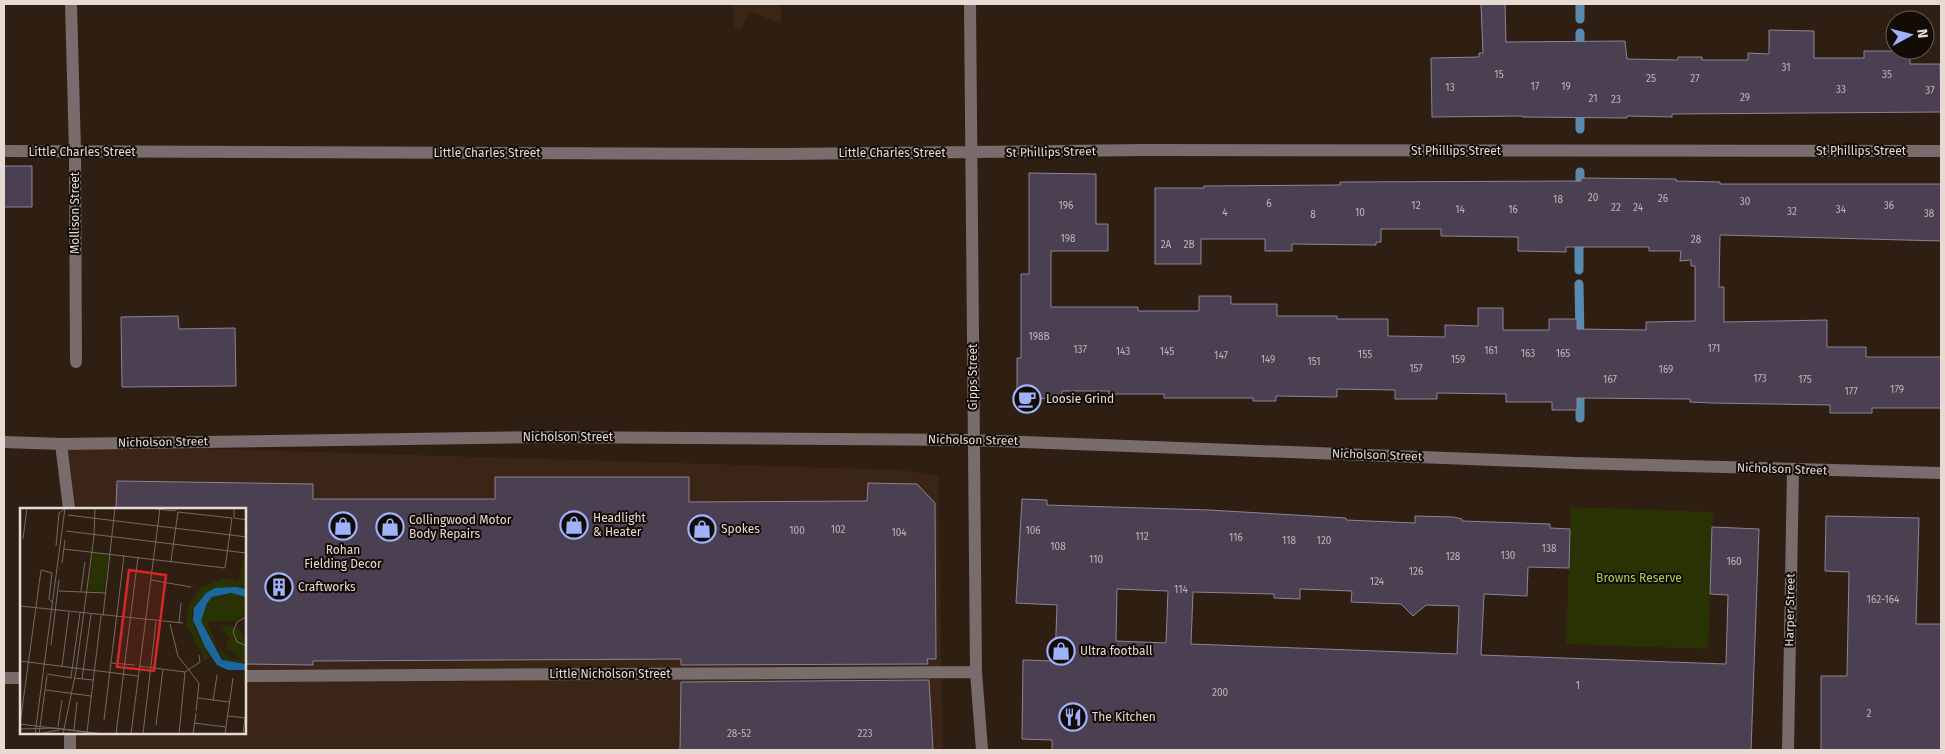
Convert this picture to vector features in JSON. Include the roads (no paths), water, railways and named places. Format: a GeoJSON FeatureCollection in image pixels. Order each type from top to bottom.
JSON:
{"type":"FeatureCollection","features":[{"type":"Feature","properties":{"kind":"street","name":"Mollison Street"},"geometry":{"type":"LineString","coordinates":[[71,4],[75,152],[76,362]]}},
{"type":"Feature","properties":{"kind":"street","name":"Gipps Street"},"geometry":{"type":"LineString","coordinates":[[970,4],[976,672],[982,750]]}},
{"type":"Feature","properties":{"kind":"street","name":"St Phillips Street"},"geometry":{"type":"LineString","coordinates":[[971,152],[1145,150],[1941,150]]}},
{"type":"Feature","properties":{"kind":"street","name":"Little Charles Street"},"geometry":{"type":"LineString","coordinates":[[4,151],[971,152]]}},
{"type":"Feature","properties":{"kind":"street","name":"Nicholson Street"},"geometry":{"type":"LineString","coordinates":[[4,442],[61,444],[546,437],[973,440],[1941,473]]}},
{"type":"Feature","properties":{"kind":"street"},"geometry":{"type":"LineString","coordinates":[[61,444],[69,508]]}},
{"type":"Feature","properties":{"kind":"street","name":"Harper Street"},"geometry":{"type":"LineString","coordinates":[[1788,750],[1793,469]]}},
{"type":"Feature","properties":{"kind":"street","name":"Little Nicholson Street"},"geometry":{"type":"LineString","coordinates":[[246,676],[976,672]]}},
{"type":"Feature","properties":{"kind":"street"},"geometry":{"type":"LineString","coordinates":[[4,678],[20,678]]}},
{"type":"Feature","properties":{"kind":"street"},"geometry":{"type":"LineString","coordinates":[[70,734],[70,750]]}},
{"type":"Feature","properties":{"kind":"waterway"},"geometry":{"type":"LineString","coordinates":[[1580,4],[1580,19]]}},
{"type":"Feature","properties":{"kind":"waterway"},"geometry":{"type":"LineString","coordinates":[[1580,33],[1580,53]]}},
{"type":"Feature","properties":{"kind":"waterway"},"geometry":{"type":"LineString","coordinates":[[1580,106],[1580,129]]}},
{"type":"Feature","properties":{"kind":"waterway"},"geometry":{"type":"LineString","coordinates":[[1580,172],[1580,192]]}},
{"type":"Feature","properties":{"kind":"waterway"},"geometry":{"type":"LineString","coordinates":[[1579,235],[1579,270]]}},
{"type":"Feature","properties":{"kind":"waterway"},"geometry":{"type":"LineString","coordinates":[[1579,284],[1580,339]]}},
{"type":"Feature","properties":{"kind":"waterway"},"geometry":{"type":"LineString","coordinates":[[1580,387],[1580,418]]}},
{"type":"Feature","properties":{"kind":"place","name":"Loosie Grind"},"geometry":{"type":"Point","coordinates":[1027,399]}},
{"type":"Feature","properties":{"kind":"place","name":"Headlight & Heater"},"geometry":{"type":"Point","coordinates":[574,525]}},
{"type":"Feature","properties":{"kind":"place","name":"Rohan Fielding Decor"},"geometry":{"type":"Point","coordinates":[343,526]}},
{"type":"Feature","properties":{"kind":"place","name":"Collingwood Motor Body Repairs"},"geometry":{"type":"Point","coordinates":[390,527]}},
{"type":"Feature","properties":{"kind":"place","name":"Spokes"},"geometry":{"type":"Point","coordinates":[702,529]}},
{"type":"Feature","properties":{"kind":"place","name":"Craftworks"},"geometry":{"type":"Point","coordinates":[279,587]}},
{"type":"Feature","properties":{"kind":"place","name":"Ultra football"},"geometry":{"type":"Point","coordinates":[1061,651]}},
{"type":"Feature","properties":{"kind":"place","name":"The Kitchen"},"geometry":{"type":"Point","coordinates":[1073,717]}},
{"type":"Feature","properties":{"kind":"park label","name":"Browns Reserve"},"geometry":{"type":"Point","coordinates":[1639,578]}}]}
